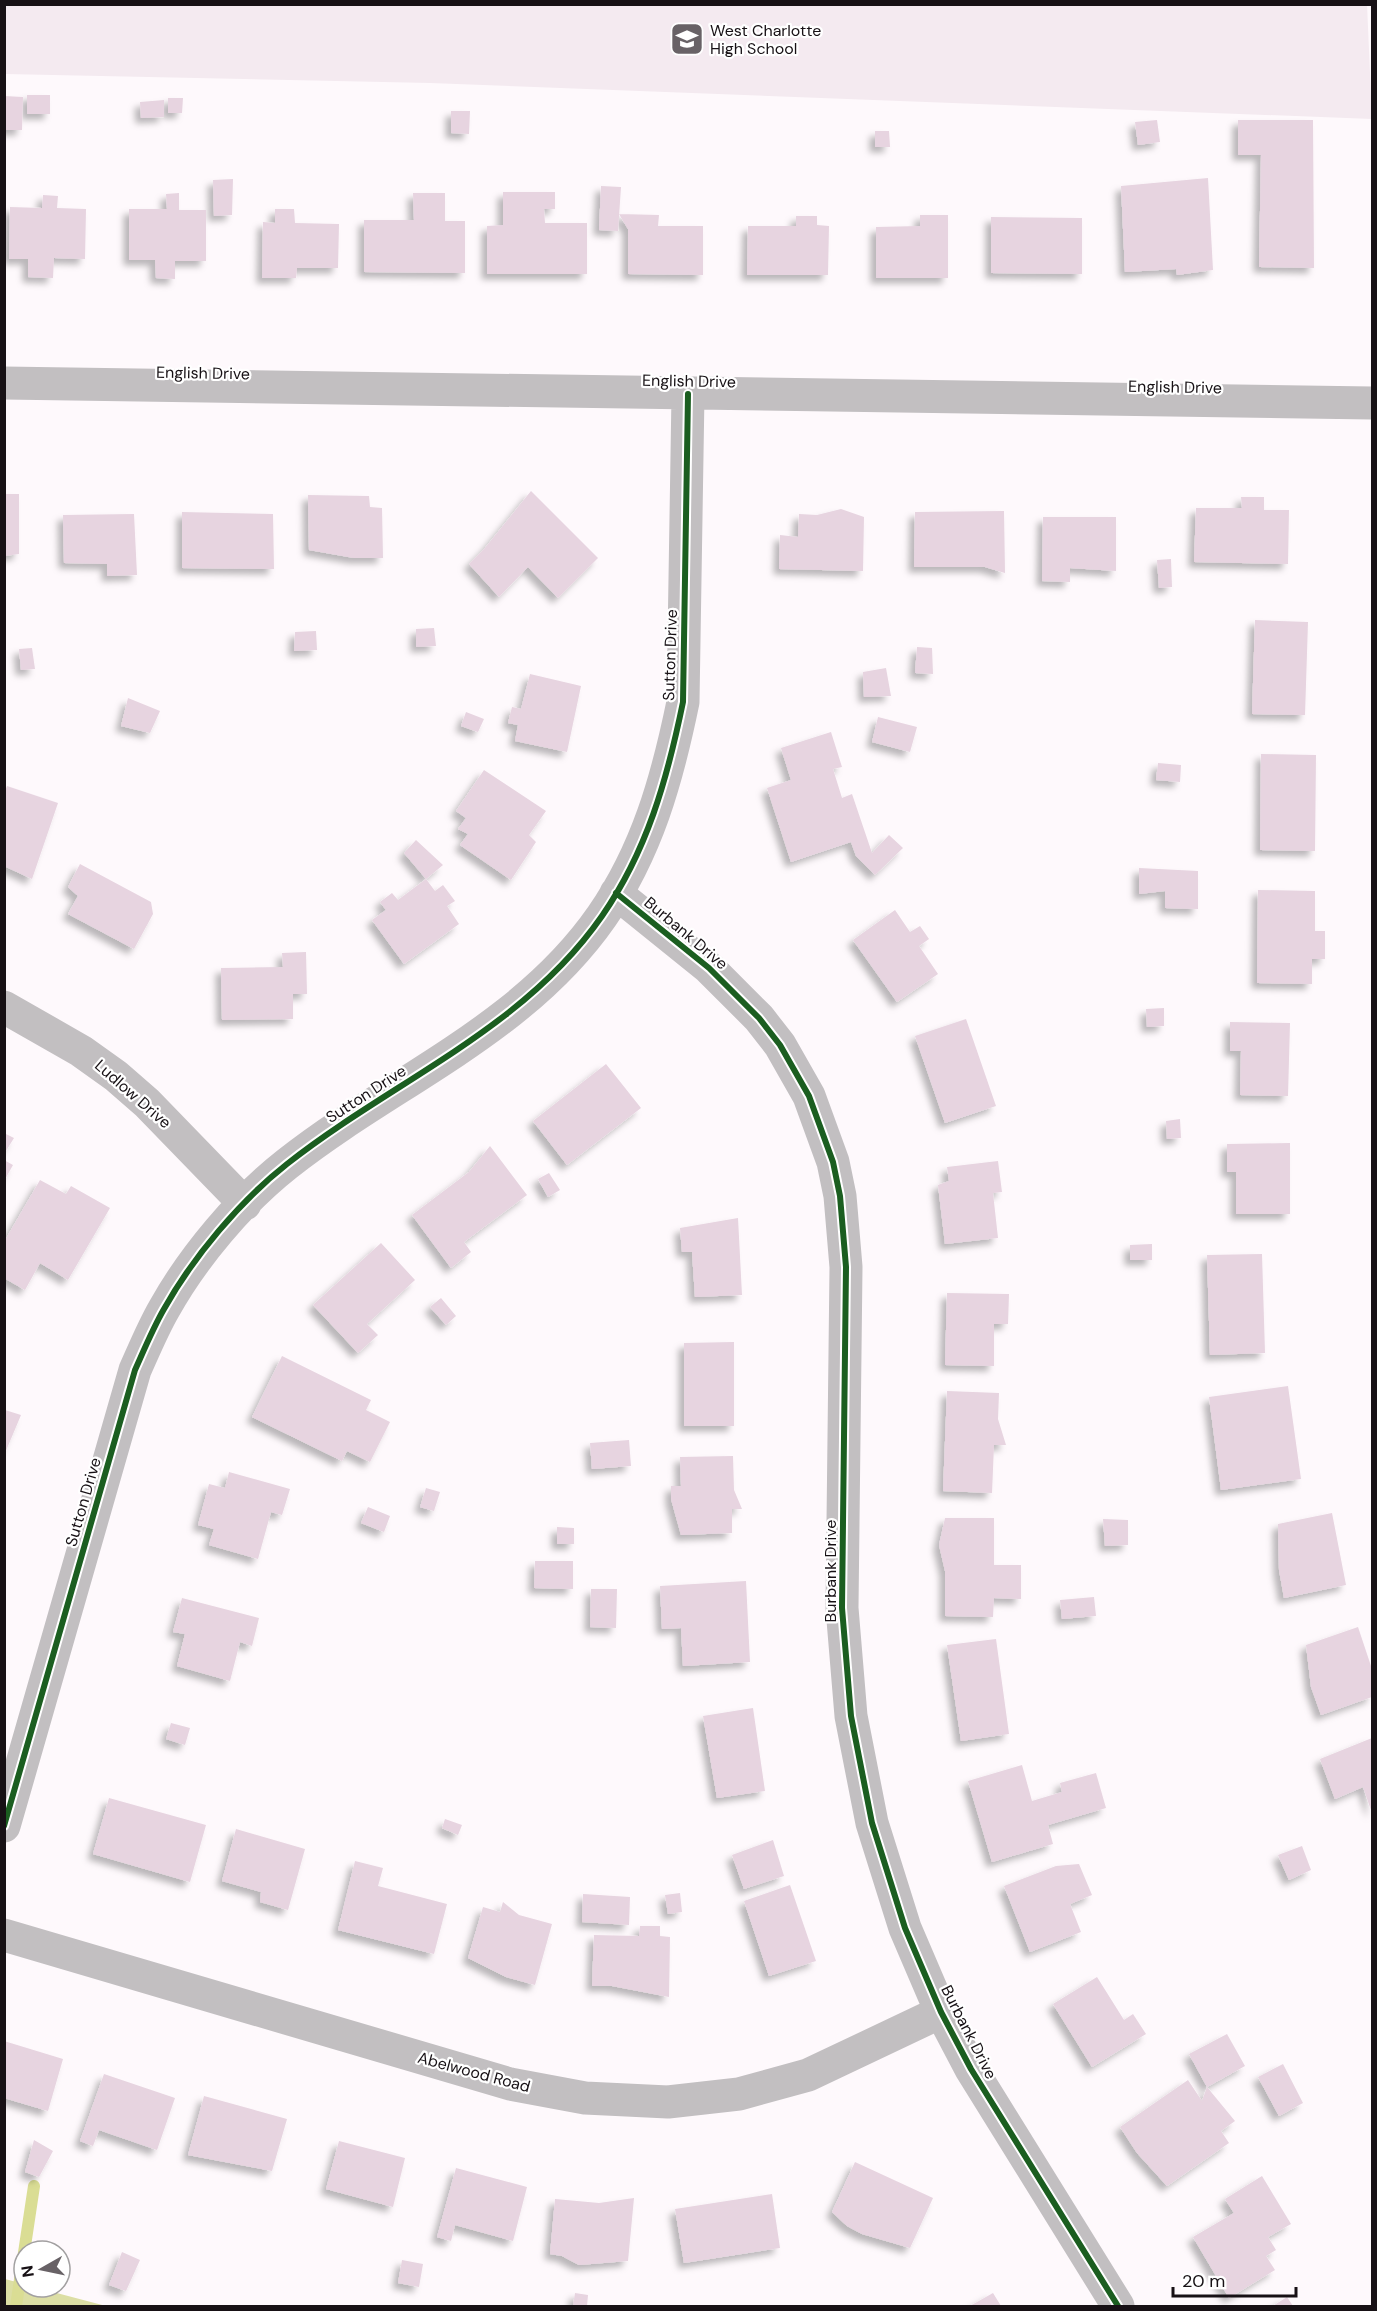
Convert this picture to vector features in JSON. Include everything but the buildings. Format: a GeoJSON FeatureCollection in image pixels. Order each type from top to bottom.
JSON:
{"type":"FeatureCollection","features":[{"type":"Feature","properties":{"kind":"street","name":"English Drive"},"geometry":{"type":"LineString","coordinates":[[4,383],[1372,403]]}},
{"type":"Feature","properties":{"kind":"street","name":"Sutton Drive"},"geometry":{"type":"LineString","coordinates":[[4,1826],[135,1370],[164,1308],[204,1249],[244,1204],[286,1165],[341,1125],[471,1042],[534,992],[562,964],[601,918],[638,854],[653,820],[673,750],[683,702],[688,394]]}},
{"type":"Feature","properties":{"kind":"street","name":"Burbank Drive"},"geometry":{"type":"LineString","coordinates":[[616,893],[709,968],[759,1018],[780,1045],[809,1096],[833,1162],[840,1196],[846,1267],[842,1608],[851,1716],[872,1823],[905,1928],[941,2012],[971,2069],[1118,2307]]}},
{"type":"Feature","properties":{"kind":"street","name":"Ludlow Drive"},"geometry":{"type":"LineString","coordinates":[[4,1007],[81,1051],[116,1076],[147,1103],[244,1204]]}},
{"type":"Feature","properties":{"kind":"street","name":"Abelwood Road"},"geometry":{"type":"LineString","coordinates":[[4,1935],[510,2084],[585,2098],[669,2102],[739,2094],[808,2075],[941,2012]]}},
{"type":"Feature","properties":{"kind":"shaded area","name":"West Charlotte High School"},"geometry":{"type":"Polygon","coordinates":[[[1367,4],[1372,119],[430,83],[5,74],[5,5],[1367,4]]]}},
{"type":"Feature","properties":{"kind":"green space"},"geometry":{"type":"Polygon","coordinates":[[[5,2279],[12,2281],[12,2299],[72,2299],[72,2297],[106,2306],[5,2306],[5,2279]]]}},
{"type":"Feature","properties":{"kind":"waterway"},"geometry":{"type":"LineString","coordinates":[[16,2306],[34,2186]]}},
{"type":"Feature","properties":{"kind":"cycle path"},"geometry":{"type":"LineString","coordinates":[[4,1826],[135,1370],[156,1324],[176,1289],[203,1250],[235,1212],[287,1164],[327,1134],[454,1052],[534,991],[570,956],[602,916],[631,866],[662,787],[683,702],[688,394]]}},
{"type":"Feature","properties":{"kind":"cycle path"},"geometry":{"type":"LineString","coordinates":[[616,893],[709,968],[759,1018],[780,1045],[809,1096],[833,1162],[840,1196],[846,1267],[842,1608],[851,1716],[872,1823],[905,1928],[941,2012],[971,2069],[1118,2306]]}},
{"type":"Feature","properties":{"kind":"place","name":"West Charlotte High School"},"geometry":{"type":"Point","coordinates":[687,39]}}]}
